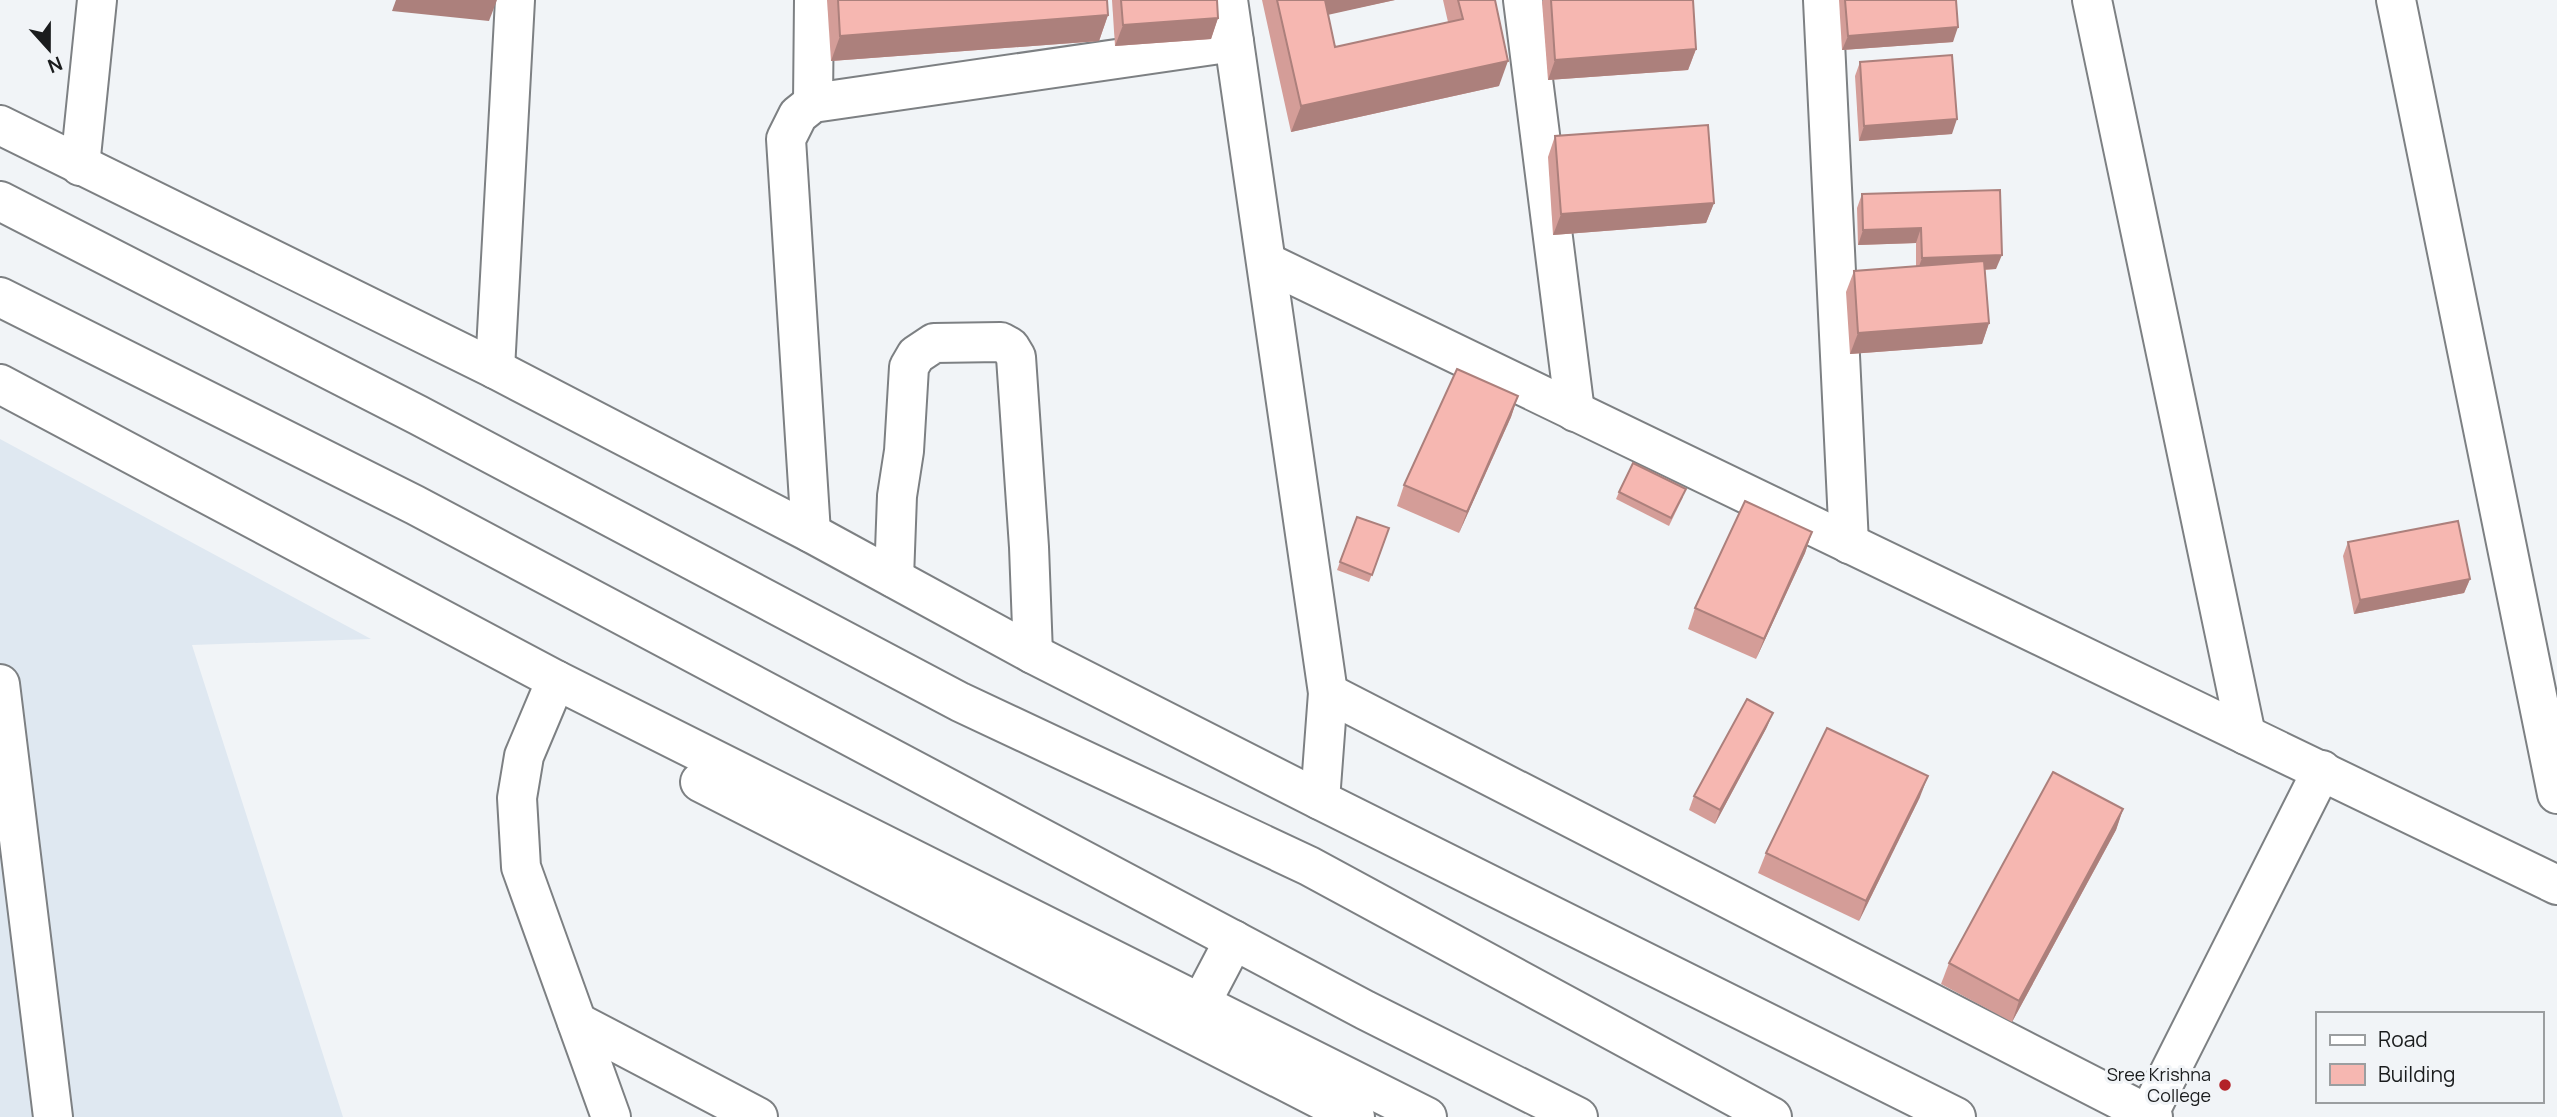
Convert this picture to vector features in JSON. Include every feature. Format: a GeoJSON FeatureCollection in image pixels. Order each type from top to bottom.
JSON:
{"type":"FeatureCollection","features":[{"type":"Feature","properties":{"kind":"main road"},"geometry":{"type":"LineString","coordinates":[[80,166],[97,0]]}},
{"type":"Feature","properties":{"kind":"main road"},"geometry":{"type":"LineString","coordinates":[[495,369],[515,0]]}},
{"type":"Feature","properties":{"kind":"main road"},"geometry":{"type":"LineString","coordinates":[[813,103],[814,0]]}},
{"type":"Feature","properties":{"kind":"main road"},"geometry":{"type":"LineString","coordinates":[[1228,0],[1328,693],[1320,800]]}},
{"type":"Feature","properties":{"kind":"main road"},"geometry":{"type":"LineString","coordinates":[[1524,0],[1575,412]]}},
{"type":"Feature","properties":{"kind":"main road"},"geometry":{"type":"LineString","coordinates":[[1823,0],[1849,544]]}},
{"type":"Feature","properties":{"kind":"main road"},"geometry":{"type":"LineString","coordinates":[[2092,0],[2246,736]]}},
{"type":"Feature","properties":{"kind":"main road"},"geometry":{"type":"LineString","coordinates":[[2396,0],[2557,794]]}},
{"type":"Feature","properties":{"kind":"main road"},"geometry":{"type":"LineString","coordinates":[[811,533],[786,139],[798,115],[813,103],[1234,42]]}},
{"type":"Feature","properties":{"kind":"main road"},"geometry":{"type":"LineString","coordinates":[[0,125],[495,369],[811,533],[1032,654],[1956,1117]]}},
{"type":"Feature","properties":{"kind":"main road"},"geometry":{"type":"LineString","coordinates":[[0,201],[430,421],[960,702],[1309,866],[1772,1117]]}},
{"type":"Feature","properties":{"kind":"main road"},"geometry":{"type":"LineString","coordinates":[[1268,263],[2557,885]]}},
{"type":"Feature","properties":{"kind":"main road"},"geometry":{"type":"LineString","coordinates":[[0,297],[415,505],[1365,1010],[1578,1117]]}},
{"type":"Feature","properties":{"kind":"main road"},"geometry":{"type":"LineString","coordinates":[[894,579],[897,496],[904,451],[909,367],[916,355],[934,344],[1001,342],[1010,347],[1016,357],[1029,547],[1032,654]]}},
{"type":"Feature","properties":{"kind":"main road"},"geometry":{"type":"LineString","coordinates":[[0,384],[556,680],[1427,1117]]}},
{"type":"Feature","properties":{"kind":"main road"},"geometry":{"type":"LineString","coordinates":[[556,680],[524,756],[517,798],[521,867],[611,1117]]}},
{"type":"Feature","properties":{"kind":"main road"},"geometry":{"type":"LineString","coordinates":[[0,684],[53,1117]]}},
{"type":"Feature","properties":{"kind":"main road"},"geometry":{"type":"LineString","coordinates":[[1328,693],[2149,1116],[2322,770]]}},
{"type":"Feature","properties":{"kind":"main road"},"geometry":{"type":"LineString","coordinates":[[615,739],[1355,1117]]}},
{"type":"Feature","properties":{"kind":"main road"},"geometry":{"type":"LineString","coordinates":[[1200,1003],[1234,940]]}},
{"type":"Feature","properties":{"kind":"main road"},"geometry":{"type":"LineString","coordinates":[[577,1022],[758,1117]]}},
{"type":"Feature","properties":{"kind":"shaded area"},"geometry":{"type":"Polygon","coordinates":[[[0,439],[371,639],[192,645],[343,1117],[0,1117],[0,439]]]}},
{"type":"Feature","properties":{"kind":"building"},"geometry":{"type":"Polygon","coordinates":[[[838,0],[1107,0],[1108,15],[840,36],[838,0]]]}},
{"type":"Feature","properties":{"kind":"building"},"geometry":{"type":"Polygon","coordinates":[[[1121,0],[1217,0],[1218,18],[1123,25],[1121,0]]]}},
{"type":"Feature","properties":{"kind":"building"},"geometry":{"type":"Polygon","coordinates":[[[1277,0],[1325,0],[1335,47],[1463,19],[1458,0],[1495,0],[1508,61],[1301,106],[1277,0]]]}},
{"type":"Feature","properties":{"kind":"building"},"geometry":{"type":"Polygon","coordinates":[[[1551,0],[1693,0],[1696,49],[1555,60],[1551,0]]]}},
{"type":"Feature","properties":{"kind":"building"},"geometry":{"type":"Polygon","coordinates":[[[1845,0],[1956,0],[1958,27],[1848,36],[1845,0]]]}},
{"type":"Feature","properties":{"kind":"building"},"geometry":{"type":"Polygon","coordinates":[[[1952,55],[1957,119],[1864,126],[1860,62],[1952,55]]]}},
{"type":"Feature","properties":{"kind":"building"},"geometry":{"type":"Polygon","coordinates":[[[1708,125],[1714,203],[1561,214],[1555,136],[1708,125]]]}},
{"type":"Feature","properties":{"kind":"building"},"geometry":{"type":"Polygon","coordinates":[[[2000,190],[2002,255],[1922,258],[1921,228],[1863,230],[1862,194],[2000,190]]]}},
{"type":"Feature","properties":{"kind":"building"},"geometry":{"type":"Polygon","coordinates":[[[1984,261],[1989,323],[1858,333],[1854,271],[1984,261]]]}},
{"type":"Feature","properties":{"kind":"building"},"geometry":{"type":"Polygon","coordinates":[[[1457,369],[1518,396],[1467,512],[1404,485],[1457,369]]]}},
{"type":"Feature","properties":{"kind":"building"},"geometry":{"type":"Polygon","coordinates":[[[1633,463],[1686,489],[1671,518],[1619,492],[1633,463]]]}},
{"type":"Feature","properties":{"kind":"building"},"geometry":{"type":"Polygon","coordinates":[[[1745,501],[1812,532],[1764,639],[1695,608],[1745,501]]]}},
{"type":"Feature","properties":{"kind":"building"},"geometry":{"type":"Polygon","coordinates":[[[1357,517],[1389,528],[1372,575],[1340,562],[1357,517]]]}},
{"type":"Feature","properties":{"kind":"building"},"geometry":{"type":"Polygon","coordinates":[[[2458,521],[2470,579],[2360,600],[2348,542],[2458,521]]]}},
{"type":"Feature","properties":{"kind":"building"},"geometry":{"type":"Polygon","coordinates":[[[1747,699],[1773,713],[1720,810],[1694,796],[1747,699]]]}},
{"type":"Feature","properties":{"kind":"building"},"geometry":{"type":"Polygon","coordinates":[[[1827,728],[1928,776],[1866,901],[1766,853],[1827,728]]]}},
{"type":"Feature","properties":{"kind":"building"},"geometry":{"type":"Polygon","coordinates":[[[2053,772],[2123,809],[2019,1001],[1949,963],[2053,772]]]}},
{"type":"Feature","properties":{"kind":"place","name":"Sree Krishna College"},"geometry":{"type":"Point","coordinates":[2225,1085]}}]}
